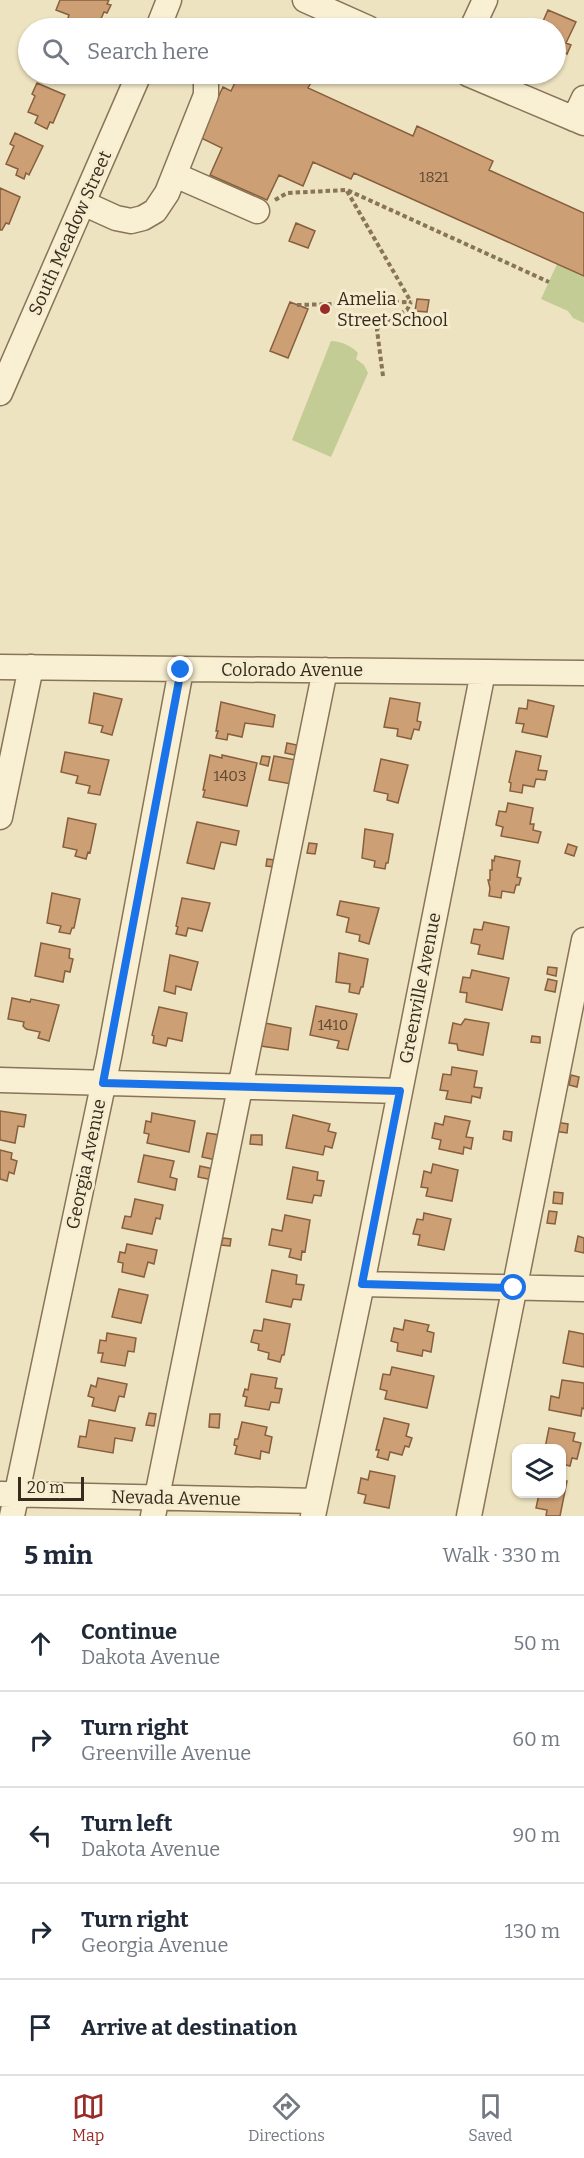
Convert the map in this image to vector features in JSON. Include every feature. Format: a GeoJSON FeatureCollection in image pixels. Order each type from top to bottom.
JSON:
{"type":"FeatureCollection","features":[{"type":"Feature","properties":{"kind":"street"},"geometry":{"type":"LineString","coordinates":[[162,18],[169,0]]}},
{"type":"Feature","properties":{"kind":"street"},"geometry":{"type":"LineString","coordinates":[[305,0],[339,7],[354,18]]}},
{"type":"Feature","properties":{"kind":"street"},"geometry":{"type":"LineString","coordinates":[[477,18],[485,0]]}},
{"type":"Feature","properties":{"kind":"street","name":"South Meadow Street"},"geometry":{"type":"LineString","coordinates":[[0,393],[135,84]]}},
{"type":"Feature","properties":{"kind":"street"},"geometry":{"type":"LineString","coordinates":[[83,202],[116,218],[131,221],[143,218],[155,211],[164,200],[175,175],[206,95],[206,84]]}},
{"type":"Feature","properties":{"kind":"street"},"geometry":{"type":"LineString","coordinates":[[497,84],[581,113]]}},
{"type":"Feature","properties":{"kind":"street"},"geometry":{"type":"LineString","coordinates":[[175,175],[257,211]]}},
{"type":"Feature","properties":{"kind":"street","name":"Colorado Avenue"},"geometry":{"type":"LineString","coordinates":[[0,667],[584,673]]}},
{"type":"Feature","properties":{"kind":"street"},"geometry":{"type":"LineString","coordinates":[[0,817],[31,668]]}},
{"type":"Feature","properties":{"kind":"street","name":"Georgia Avenue"},"geometry":{"type":"LineString","coordinates":[[9,1501],[103,1083],[181,670]]}},
{"type":"Feature","properties":{"kind":"street"},"geometry":{"type":"LineString","coordinates":[[155,1507],[325,670]]}},
{"type":"Feature","properties":{"kind":"street","name":"Greenville Avenue"},"geometry":{"type":"LineString","coordinates":[[314,1508],[362,1284],[483,672]]}},
{"type":"Feature","properties":{"kind":"street"},"geometry":{"type":"LineString","coordinates":[[469,1516],[584,940]]}},
{"type":"Feature","properties":{"kind":"street"},"geometry":{"type":"LineString","coordinates":[[0,1080],[400,1091]]}},
{"type":"Feature","properties":{"kind":"street"},"geometry":{"type":"LineString","coordinates":[[362,1284],[584,1289]]}},
{"type":"Feature","properties":{"kind":"street","name":"Nevada Avenue"},"geometry":{"type":"LineString","coordinates":[[9,1501],[155,1507],[314,1508]]}},
{"type":"Feature","properties":{"kind":"path"},"geometry":{"type":"LineString","coordinates":[[347,190],[411,302]]}},
{"type":"Feature","properties":{"kind":"path"},"geometry":{"type":"LineString","coordinates":[[257,211],[287,193],[347,190],[549,282]]}},
{"type":"Feature","properties":{"kind":"path"},"geometry":{"type":"LineString","coordinates":[[297,305],[411,302]]}},
{"type":"Feature","properties":{"kind":"path"},"geometry":{"type":"LineString","coordinates":[[382,376],[377,330],[379,326],[407,310],[411,302]]}},
{"type":"Feature","properties":{"kind":"green space"},"geometry":{"type":"Polygon","coordinates":[[[557,264],[584,276],[584,323],[573,318],[568,311],[541,299],[557,264]]]}},
{"type":"Feature","properties":{"kind":"green space"},"geometry":{"type":"Polygon","coordinates":[[[331,341],[342,343],[356,350],[358,353],[356,359],[364,365],[368,373],[331,457],[292,440],[331,341]]]}},
{"type":"Feature","properties":{"kind":"building"},"geometry":{"type":"Polygon","coordinates":[[[60,0],[109,0],[107,4],[111,5],[101,18],[68,18],[69,15],[56,10],[60,0]]]}},
{"type":"Feature","properties":{"kind":"building"},"geometry":{"type":"Polygon","coordinates":[[[548,10],[576,22],[566,43],[566,18],[544,18],[548,10]]]}},
{"type":"Feature","properties":{"kind":"building"},"geometry":{"type":"Polygon","coordinates":[[[566,43],[571,45],[566,53],[566,43]]]}},
{"type":"Feature","properties":{"kind":"building"},"geometry":{"type":"Polygon","coordinates":[[[37,84],[39,84],[65,95],[53,123],[50,122],[47,129],[35,123],[38,116],[28,112],[35,96],[32,94],[37,84]]]}},
{"type":"Feature","properties":{"kind":"building"},"geometry":{"type":"Polygon","coordinates":[[[234,84],[310,84],[308,88],[413,136],[417,126],[493,161],[489,170],[584,213],[584,276],[354,173],[351,179],[313,162],[303,186],[279,175],[267,200],[210,175],[222,148],[199,137],[223,87],[231,91],[234,84]]]}},
{"type":"Feature","properties":{"kind":"building"},"geometry":{"type":"Polygon","coordinates":[[[15,133],[43,146],[29,175],[26,173],[24,179],[16,175],[18,169],[6,164],[14,146],[10,144],[15,133]]]}},
{"type":"Feature","properties":{"kind":"building"},"geometry":{"type":"Polygon","coordinates":[[[0,188],[20,197],[9,224],[6,223],[2,230],[0,230],[0,188]]]}},
{"type":"Feature","properties":{"kind":"building"},"geometry":{"type":"Polygon","coordinates":[[[296,223],[315,231],[308,248],[289,241],[296,223]]]}},
{"type":"Feature","properties":{"kind":"building"},"geometry":{"type":"Polygon","coordinates":[[[417,299],[429,300],[427,312],[415,311],[417,299]]]}},
{"type":"Feature","properties":{"kind":"building"},"geometry":{"type":"Polygon","coordinates":[[[290,302],[308,309],[288,358],[270,351],[290,302]]]}},
{"type":"Feature","properties":{"kind":"building"},"geometry":{"type":"Polygon","coordinates":[[[94,693],[122,699],[112,735],[101,732],[103,726],[89,723],[94,693]]]}},
{"type":"Feature","properties":{"kind":"building"},"geometry":{"type":"Polygon","coordinates":[[[390,698],[420,703],[417,721],[421,722],[419,730],[414,729],[411,739],[397,736],[398,729],[384,727],[390,698]]]}},
{"type":"Feature","properties":{"kind":"building"},"geometry":{"type":"Polygon","coordinates":[[[528,700],[554,706],[547,737],[522,732],[524,724],[516,723],[519,708],[527,709],[528,700]]]}},
{"type":"Feature","properties":{"kind":"building"},"geometry":{"type":"Polygon","coordinates":[[[221,702],[275,715],[273,727],[245,723],[242,737],[228,734],[227,740],[216,738],[221,702]]]}},
{"type":"Feature","properties":{"kind":"building"},"geometry":{"type":"Polygon","coordinates":[[[287,743],[297,745],[295,755],[285,753],[287,743]]]}},
{"type":"Feature","properties":{"kind":"building"},"geometry":{"type":"Polygon","coordinates":[[[516,751],[541,756],[538,770],[547,771],[545,780],[536,779],[534,787],[523,785],[522,793],[510,791],[511,783],[509,782],[516,751]]]}},
{"type":"Feature","properties":{"kind":"building"},"geometry":{"type":"Polygon","coordinates":[[[65,752],[109,760],[100,795],[88,793],[90,786],[76,783],[78,776],[61,772],[65,752]]]}},
{"type":"Feature","properties":{"kind":"building"},"geometry":{"type":"Polygon","coordinates":[[[210,755],[222,758],[222,755],[257,763],[247,806],[203,797],[210,755]]]}},
{"type":"Feature","properties":{"kind":"building"},"geometry":{"type":"Polygon","coordinates":[[[262,756],[270,757],[268,766],[260,764],[262,756]]]}},
{"type":"Feature","properties":{"kind":"building"},"geometry":{"type":"Polygon","coordinates":[[[274,756],[296,760],[291,784],[269,780],[274,756]]]}},
{"type":"Feature","properties":{"kind":"building"},"geometry":{"type":"Polygon","coordinates":[[[381,759],[408,765],[398,803],[387,800],[388,794],[374,791],[381,759]]]}},
{"type":"Feature","properties":{"kind":"building"},"geometry":{"type":"Polygon","coordinates":[[[508,803],[533,808],[530,824],[534,824],[533,830],[541,832],[538,843],[501,836],[503,827],[496,825],[499,811],[506,812],[508,803]]]}},
{"type":"Feature","properties":{"kind":"building"},"geometry":{"type":"Polygon","coordinates":[[[68,818],[96,824],[90,853],[88,852],[86,859],[75,856],[77,850],[63,847],[68,818]]]}},
{"type":"Feature","properties":{"kind":"building"},"geometry":{"type":"Polygon","coordinates":[[[197,822],[239,831],[236,845],[221,842],[214,869],[187,863],[197,822]]]}},
{"type":"Feature","properties":{"kind":"building"},"geometry":{"type":"Polygon","coordinates":[[[365,829],[393,834],[385,869],[374,867],[375,861],[362,858],[365,829]]]}},
{"type":"Feature","properties":{"kind":"building"},"geometry":{"type":"Polygon","coordinates":[[[309,843],[317,844],[315,854],[307,853],[309,843]]]}},
{"type":"Feature","properties":{"kind":"building"},"geometry":{"type":"Polygon","coordinates":[[[568,844],[577,847],[574,856],[565,853],[568,844]]]}},
{"type":"Feature","properties":{"kind":"building"},"geometry":{"type":"Polygon","coordinates":[[[495,856],[520,861],[517,877],[521,878],[519,885],[516,885],[514,893],[502,891],[501,898],[489,896],[488,880],[490,880],[492,860],[494,861],[495,856]]]}},
{"type":"Feature","properties":{"kind":"building"},"geometry":{"type":"Polygon","coordinates":[[[267,859],[275,860],[274,867],[266,866],[267,859]]]}},
{"type":"Feature","properties":{"kind":"building"},"geometry":{"type":"Polygon","coordinates":[[[52,893],[80,899],[74,928],[70,934],[59,932],[61,926],[47,923],[52,893]]]}},
{"type":"Feature","properties":{"kind":"building"},"geometry":{"type":"Polygon","coordinates":[[[182,898],[210,903],[202,931],[188,928],[186,936],[176,934],[182,898]]]}},
{"type":"Feature","properties":{"kind":"building"},"geometry":{"type":"Polygon","coordinates":[[[340,901],[379,908],[369,944],[359,941],[360,935],[346,932],[349,918],[337,915],[340,901]]]}},
{"type":"Feature","properties":{"kind":"building"},"geometry":{"type":"Polygon","coordinates":[[[484,922],[509,927],[503,959],[478,954],[480,945],[471,943],[474,929],[482,930],[484,922]]]}},
{"type":"Feature","properties":{"kind":"building"},"geometry":{"type":"Polygon","coordinates":[[[41,943],[70,949],[69,958],[73,959],[70,972],[65,971],[63,982],[35,976],[41,943]]]}},
{"type":"Feature","properties":{"kind":"building"},"geometry":{"type":"Polygon","coordinates":[[[339,953],[368,959],[363,987],[359,994],[349,992],[350,984],[336,982],[339,953]]]}},
{"type":"Feature","properties":{"kind":"building"},"geometry":{"type":"Polygon","coordinates":[[[170,955],[198,962],[191,990],[176,986],[175,994],[164,991],[170,955]]]}},
{"type":"Feature","properties":{"kind":"building"},"geometry":{"type":"Polygon","coordinates":[[[548,967],[557,968],[556,976],[547,974],[548,967]]]}},
{"type":"Feature","properties":{"kind":"building"},"geometry":{"type":"Polygon","coordinates":[[[472,970],[509,978],[502,1010],[466,1002],[467,993],[460,992],[463,977],[470,978],[472,970]]]}},
{"type":"Feature","properties":{"kind":"building"},"geometry":{"type":"Polygon","coordinates":[[[548,979],[557,981],[555,992],[545,990],[548,979]]]}},
{"type":"Feature","properties":{"kind":"building"},"geometry":{"type":"Polygon","coordinates":[[[12,998],[30,1002],[31,999],[59,1005],[49,1041],[38,1038],[40,1032],[26,1029],[23,1026],[24,1022],[8,1019],[12,998]]]}},
{"type":"Feature","properties":{"kind":"building"},"geometry":{"type":"Polygon","coordinates":[[[316,1006],[357,1014],[348,1050],[337,1048],[339,1041],[310,1035],[316,1006]]]}},
{"type":"Feature","properties":{"kind":"building"},"geometry":{"type":"Polygon","coordinates":[[[159,1007],[187,1013],[182,1041],[168,1038],[166,1046],[153,1043],[154,1036],[152,1035],[159,1007]]]}},
{"type":"Feature","properties":{"kind":"building"},"geometry":{"type":"Polygon","coordinates":[[[465,1019],[489,1023],[483,1055],[458,1050],[457,1044],[449,1043],[453,1023],[461,1025],[465,1019]]]}},
{"type":"Feature","properties":{"kind":"building"},"geometry":{"type":"Polygon","coordinates":[[[265,1023],[291,1028],[288,1050],[261,1046],[265,1023]]]}},
{"type":"Feature","properties":{"kind":"building"},"geometry":{"type":"Polygon","coordinates":[[[532,1036],[540,1037],[540,1043],[531,1042],[532,1036]]]}},
{"type":"Feature","properties":{"kind":"building"},"geometry":{"type":"Polygon","coordinates":[[[452,1067],[477,1071],[474,1087],[482,1088],[480,1098],[472,1096],[471,1103],[446,1099],[448,1091],[440,1090],[443,1074],[451,1075],[452,1067]]]}},
{"type":"Feature","properties":{"kind":"building"},"geometry":{"type":"Polygon","coordinates":[[[571,1075],[579,1077],[577,1087],[569,1085],[571,1075]]]}},
{"type":"Feature","properties":{"kind":"building"},"geometry":{"type":"Polygon","coordinates":[[[0,1111],[26,1115],[24,1127],[18,1126],[15,1143],[0,1140],[0,1111]]]}},
{"type":"Feature","properties":{"kind":"building"},"geometry":{"type":"Polygon","coordinates":[[[152,1113],[195,1121],[189,1152],[147,1143],[149,1134],[144,1133],[146,1121],[151,1122],[152,1113]]]}},
{"type":"Feature","properties":{"kind":"building"},"geometry":{"type":"Polygon","coordinates":[[[293,1115],[330,1124],[328,1131],[336,1133],[332,1148],[325,1146],[323,1155],[286,1148],[293,1115]]]}},
{"type":"Feature","properties":{"kind":"building"},"geometry":{"type":"Polygon","coordinates":[[[445,1116],[470,1121],[466,1137],[473,1138],[471,1149],[464,1147],[463,1154],[439,1149],[441,1140],[432,1138],[435,1123],[443,1125],[445,1116]]]}},
{"type":"Feature","properties":{"kind":"building"},"geometry":{"type":"Polygon","coordinates":[[[555,1122],[568,1124],[567,1133],[554,1131],[555,1122]]]}},
{"type":"Feature","properties":{"kind":"building"},"geometry":{"type":"Polygon","coordinates":[[[504,1131],[512,1132],[511,1141],[503,1139],[504,1131]]]}},
{"type":"Feature","properties":{"kind":"building"},"geometry":{"type":"Polygon","coordinates":[[[207,1133],[220,1135],[216,1160],[202,1157],[207,1133]]]}},
{"type":"Feature","properties":{"kind":"building"},"geometry":{"type":"Polygon","coordinates":[[[251,1135],[262,1135],[262,1145],[250,1144],[251,1135]]]}},
{"type":"Feature","properties":{"kind":"building"},"geometry":{"type":"Polygon","coordinates":[[[0,1150],[12,1153],[11,1159],[17,1161],[14,1174],[9,1172],[7,1181],[0,1179],[0,1150]]]}},
{"type":"Feature","properties":{"kind":"building"},"geometry":{"type":"Polygon","coordinates":[[[144,1155],[174,1161],[170,1177],[177,1179],[175,1190],[138,1182],[144,1155]]]}},
{"type":"Feature","properties":{"kind":"building"},"geometry":{"type":"Polygon","coordinates":[[[433,1164],[458,1170],[452,1201],[426,1196],[428,1188],[421,1187],[424,1171],[431,1173],[433,1164]]]}},
{"type":"Feature","properties":{"kind":"building"},"geometry":{"type":"Polygon","coordinates":[[[200,1166],[214,1169],[213,1180],[198,1177],[200,1166]]]}},
{"type":"Feature","properties":{"kind":"building"},"geometry":{"type":"Polygon","coordinates":[[[293,1167],[318,1172],[317,1180],[324,1181],[321,1196],[314,1195],[312,1203],[287,1199],[293,1167]]]}},
{"type":"Feature","properties":{"kind":"building"},"geometry":{"type":"Polygon","coordinates":[[[554,1192],[563,1193],[562,1204],[553,1203],[554,1192]]]}},
{"type":"Feature","properties":{"kind":"building"},"geometry":{"type":"Polygon","coordinates":[[[135,1199],[163,1205],[160,1219],[156,1218],[152,1234],[122,1228],[125,1216],[131,1217],[135,1199]]]}},
{"type":"Feature","properties":{"kind":"building"},"geometry":{"type":"Polygon","coordinates":[[[549,1211],[557,1212],[555,1224],[547,1223],[549,1211]]]}},
{"type":"Feature","properties":{"kind":"building"},"geometry":{"type":"Polygon","coordinates":[[[424,1213],[451,1219],[444,1250],[418,1245],[420,1235],[413,1234],[417,1219],[423,1220],[424,1213]]]}},
{"type":"Feature","properties":{"kind":"building"},"geometry":{"type":"Polygon","coordinates":[[[285,1215],[310,1220],[305,1252],[302,1251],[301,1260],[289,1257],[291,1249],[269,1245],[272,1229],[282,1231],[285,1215]]]}},
{"type":"Feature","properties":{"kind":"building"},"geometry":{"type":"Polygon","coordinates":[[[578,1236],[584,1238],[584,1253],[575,1251],[578,1236]]]}},
{"type":"Feature","properties":{"kind":"building"},"geometry":{"type":"Polygon","coordinates":[[[223,1238],[231,1239],[230,1246],[221,1245],[223,1238]]]}},
{"type":"Feature","properties":{"kind":"building"},"geometry":{"type":"Polygon","coordinates":[[[127,1244],[157,1250],[154,1264],[148,1262],[144,1277],[122,1272],[123,1263],[118,1262],[120,1252],[125,1253],[127,1244]]]}},
{"type":"Feature","properties":{"kind":"building"},"geometry":{"type":"Polygon","coordinates":[[[272,1270],[297,1275],[296,1284],[304,1285],[301,1300],[293,1299],[291,1307],[266,1302],[272,1270]]]}},
{"type":"Feature","properties":{"kind":"building"},"geometry":{"type":"Polygon","coordinates":[[[119,1289],[148,1295],[141,1323],[112,1317],[119,1289]]]}},
{"type":"Feature","properties":{"kind":"building"},"geometry":{"type":"Polygon","coordinates":[[[264,1319],[290,1324],[284,1355],[280,1362],[268,1359],[269,1353],[258,1350],[259,1344],[251,1342],[254,1330],[262,1331],[264,1319]]]}},
{"type":"Feature","properties":{"kind":"building"},"geometry":{"type":"Polygon","coordinates":[[[405,1320],[429,1325],[427,1331],[434,1333],[431,1352],[423,1350],[422,1356],[397,1351],[398,1343],[391,1341],[394,1328],[403,1330],[405,1320]]]}},
{"type":"Feature","properties":{"kind":"building"},"geometry":{"type":"Polygon","coordinates":[[[569,1331],[584,1334],[584,1367],[563,1363],[569,1331]]]}},
{"type":"Feature","properties":{"kind":"building"},"geometry":{"type":"Polygon","coordinates":[[[107,1333],[136,1338],[134,1352],[128,1351],[125,1366],[101,1362],[103,1353],[98,1353],[100,1340],[106,1341],[107,1333]]]}},
{"type":"Feature","properties":{"kind":"building"},"geometry":{"type":"Polygon","coordinates":[[[392,1367],[434,1376],[427,1408],[385,1399],[387,1391],[380,1389],[383,1374],[390,1375],[392,1367]]]}},
{"type":"Feature","properties":{"kind":"building"},"geometry":{"type":"Polygon","coordinates":[[[251,1374],[277,1378],[275,1388],[282,1389],[279,1403],[271,1402],[269,1410],[245,1406],[247,1397],[243,1396],[245,1389],[248,1390],[251,1374]]]}},
{"type":"Feature","properties":{"kind":"building"},"geometry":{"type":"Polygon","coordinates":[[[98,1378],[127,1384],[124,1397],[119,1396],[115,1411],[92,1406],[94,1398],[88,1396],[91,1385],[96,1387],[98,1378]]]}},
{"type":"Feature","properties":{"kind":"building"},"geometry":{"type":"Polygon","coordinates":[[[562,1380],[584,1383],[584,1409],[582,1408],[581,1416],[549,1410],[551,1396],[559,1398],[562,1380]]]}},
{"type":"Feature","properties":{"kind":"building"},"geometry":{"type":"Polygon","coordinates":[[[149,1413],[156,1414],[154,1426],[146,1425],[149,1413]]]}},
{"type":"Feature","properties":{"kind":"building"},"geometry":{"type":"Polygon","coordinates":[[[210,1414],[220,1414],[219,1428],[209,1427],[210,1414]]]}},
{"type":"Feature","properties":{"kind":"building"},"geometry":{"type":"Polygon","coordinates":[[[384,1418],[409,1424],[406,1436],[412,1438],[409,1447],[405,1446],[402,1455],[390,1452],[388,1460],[377,1457],[379,1450],[376,1450],[384,1418]]]}},
{"type":"Feature","properties":{"kind":"building"},"geometry":{"type":"Polygon","coordinates":[[[89,1420],[135,1428],[132,1441],[115,1438],[113,1453],[78,1447],[80,1436],[86,1437],[89,1420]]]}},
{"type":"Feature","properties":{"kind":"building"},"geometry":{"type":"Polygon","coordinates":[[[242,1422],[267,1427],[265,1435],[272,1437],[269,1453],[261,1451],[260,1459],[235,1454],[237,1446],[234,1445],[235,1439],[238,1439],[242,1422]]]}},
{"type":"Feature","properties":{"kind":"building"},"geometry":{"type":"Polygon","coordinates":[[[549,1428],[575,1433],[573,1441],[581,1443],[577,1459],[572,1458],[570,1466],[566,1465],[566,1444],[546,1444],[549,1428]]]}},
{"type":"Feature","properties":{"kind":"building"},"geometry":{"type":"Polygon","coordinates":[[[370,1471],[395,1476],[389,1508],[364,1503],[366,1495],[358,1493],[361,1478],[368,1480],[370,1471]]]}},
{"type":"Feature","properties":{"kind":"building"},"geometry":{"type":"Polygon","coordinates":[[[538,1498],[564,1498],[560,1516],[546,1516],[547,1510],[536,1508],[538,1498]]]}},
{"type":"Feature","properties":{"kind":"place","name":"Amelia Street School"},"geometry":{"type":"Point","coordinates":[325,309]}},
{"type":"Feature","properties":{"kind":"route"},"geometry":{"type":"LineString","coordinates":[[181,670],[103,1083],[400,1091],[362,1284],[514,1288]]}}]}
